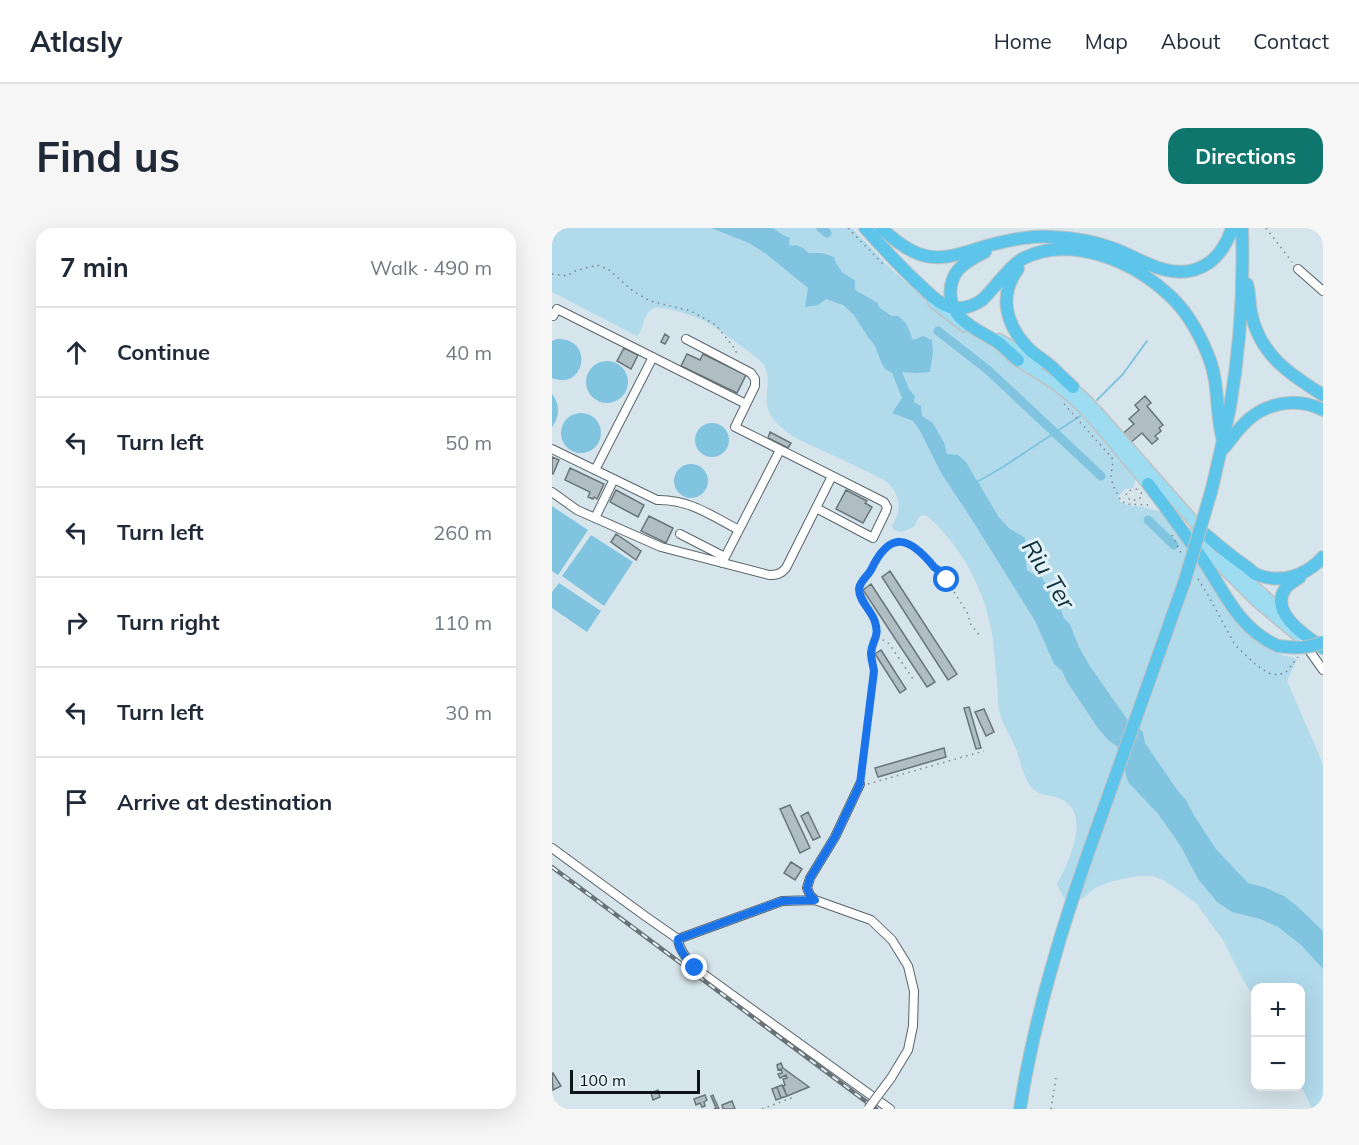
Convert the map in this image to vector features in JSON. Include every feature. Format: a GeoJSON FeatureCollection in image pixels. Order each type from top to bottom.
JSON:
{"type":"FeatureCollection","features":[{"type":"Feature","properties":{"kind":"highway"},"geometry":{"type":"LineString","coordinates":[[865,228],[927,292],[942,304],[953,308],[975,305],[1023,258],[1046,251],[1071,249],[1088,252],[1122,263],[1139,272],[1169,295],[1182,310],[1194,326],[1209,357],[1216,386],[1222,446]]}},
{"type":"Feature","properties":{"kind":"highway"},"geometry":{"type":"LineString","coordinates":[[881,228],[904,247],[920,255],[946,257],[1005,242],[1041,236],[1082,240],[1112,248],[1157,268],[1179,272],[1205,265],[1217,256],[1227,243],[1232,228]]}},
{"type":"Feature","properties":{"kind":"highway"},"geometry":{"type":"LineString","coordinates":[[1020,1109],[1037,1021],[1057,951],[1092,842],[1185,580],[1211,492],[1230,405],[1237,351],[1243,269],[1242,228]]}},
{"type":"Feature","properties":{"kind":"highway"},"geometry":{"type":"LineString","coordinates":[[1005,242],[965,263],[956,272],[951,285],[950,297],[953,308],[961,319],[1002,345],[1018,360]]}},
{"type":"Feature","properties":{"kind":"highway"},"geometry":{"type":"LineString","coordinates":[[1046,251],[1031,257],[1014,275],[1006,295],[1007,314],[1022,341],[1073,387]]}},
{"type":"Feature","properties":{"kind":"highway"},"geometry":{"type":"LineString","coordinates":[[1243,269],[1257,333],[1267,351],[1280,365],[1323,395]]}},
{"type":"Feature","properties":{"kind":"highway"},"geometry":{"type":"LineString","coordinates":[[1222,446],[1253,416],[1281,403],[1294,402],[1313,405],[1323,410]]}},
{"type":"Feature","properties":{"kind":"highway"},"geometry":{"type":"LineString","coordinates":[[1143,486],[1184,532],[1216,579],[1228,602],[1244,622],[1268,642],[1278,646],[1296,648],[1323,643]]}},
{"type":"Feature","properties":{"kind":"highway"},"geometry":{"type":"LineString","coordinates":[[1205,534],[1257,575],[1279,579],[1299,575],[1310,569]]}},
{"type":"Feature","properties":{"kind":"highway"},"geometry":{"type":"LineString","coordinates":[[1323,557],[1286,588],[1281,603],[1286,615],[1298,630],[1323,651]]}},
{"type":"Feature","properties":{"kind":"main road"},"geometry":{"type":"LineString","coordinates":[[859,228],[927,297],[966,327],[1048,379],[1080,405],[1137,471],[1143,486],[1222,568],[1256,601],[1299,636],[1323,651]]}},
{"type":"Feature","properties":{"kind":"main road"},"geometry":{"type":"LineString","coordinates":[[870,228],[919,278],[953,308],[1073,387],[1247,580],[1286,615],[1323,643]]}},
{"type":"Feature","properties":{"kind":"street"},"geometry":{"type":"LineString","coordinates":[[1298,269],[1323,291]]}},
{"type":"Feature","properties":{"kind":"street"},"geometry":{"type":"LineString","coordinates":[[554,310],[746,404]]}},
{"type":"Feature","properties":{"kind":"street"},"geometry":{"type":"LineString","coordinates":[[686,339],[751,373],[755,379],[755,386],[735,427],[884,502],[887,507],[873,538],[816,508]]}},
{"type":"Feature","properties":{"kind":"street"},"geometry":{"type":"LineString","coordinates":[[595,470],[653,357]]}},
{"type":"Feature","properties":{"kind":"street"},"geometry":{"type":"LineString","coordinates":[[552,449],[657,500],[685,503],[739,530]]}},
{"type":"Feature","properties":{"kind":"street"},"geometry":{"type":"LineString","coordinates":[[724,560],[780,450]]}},
{"type":"Feature","properties":{"kind":"street"},"geometry":{"type":"LineString","coordinates":[[552,492],[577,510],[661,547],[724,560],[769,575],[777,575],[786,568],[831,476]]}},
{"type":"Feature","properties":{"kind":"street"},"geometry":{"type":"LineString","coordinates":[[595,518],[614,479]]}},
{"type":"Feature","properties":{"kind":"street"},"geometry":{"type":"LineString","coordinates":[[680,534],[724,560]]}},
{"type":"Feature","properties":{"kind":"street"},"geometry":{"type":"LineString","coordinates":[[1299,636],[1323,670]]}},
{"type":"Feature","properties":{"kind":"street"},"geometry":{"type":"LineString","coordinates":[[815,900],[807,888],[810,878],[835,837],[860,784]]}},
{"type":"Feature","properties":{"kind":"street"},"geometry":{"type":"LineString","coordinates":[[552,848],[678,939],[687,959],[695,968],[890,1109]]}},
{"type":"Feature","properties":{"kind":"street"},"geometry":{"type":"LineString","coordinates":[[678,939],[782,901],[815,900],[871,920],[892,940],[908,966],[914,991],[914,1026],[908,1050],[891,1078],[867,1109]]}},
{"type":"Feature","properties":{"kind":"path"},"geometry":{"type":"LineString","coordinates":[[1266,228],[1298,269]]}},
{"type":"Feature","properties":{"kind":"path"},"geometry":{"type":"LineString","coordinates":[[552,274],[567,276],[575,271],[597,265],[608,268],[633,291],[650,301],[691,311],[716,326],[735,349],[737,355]]}},
{"type":"Feature","properties":{"kind":"path"},"geometry":{"type":"LineString","coordinates":[[1063,403],[1112,458],[1111,476],[1121,501],[1127,504],[1153,505]]}},
{"type":"Feature","properties":{"kind":"path"},"geometry":{"type":"LineString","coordinates":[[1137,471],[1143,486],[1142,496],[1138,500],[1130,500],[1126,495],[1128,491],[1143,486]]}},
{"type":"Feature","properties":{"kind":"path"},"geometry":{"type":"LineString","coordinates":[[1172,535],[1186,561]]}},
{"type":"Feature","properties":{"kind":"path"},"geometry":{"type":"LineString","coordinates":[[979,635],[942,573],[917,549],[906,543],[898,541],[890,544],[875,559],[869,573],[861,582],[859,592],[874,616],[878,633],[871,652],[874,671],[860,784],[873,783],[984,751]]}},
{"type":"Feature","properties":{"kind":"path"},"geometry":{"type":"LineString","coordinates":[[1197,578],[1235,645],[1268,673],[1278,675],[1286,672],[1307,650]]}},
{"type":"Feature","properties":{"kind":"path"},"geometry":{"type":"LineString","coordinates":[[876,638],[891,645],[915,682]]}},
{"type":"Feature","properties":{"kind":"path"},"geometry":{"type":"LineString","coordinates":[[1051,1109],[1056,1078]]}},
{"type":"Feature","properties":{"kind":"path"},"geometry":{"type":"LineString","coordinates":[[762,1109],[794,1097]]}},
{"type":"Feature","properties":{"kind":"shaded area"},"geometry":{"type":"Polygon","coordinates":[[[552,228],[711,228],[749,243],[809,288],[805,306],[826,298],[843,305],[853,314],[875,346],[885,369],[892,373],[902,398],[892,413],[913,421],[920,431],[941,473],[1035,621],[1054,664],[1062,671],[1097,727],[1109,741],[1117,746],[1128,782],[1158,814],[1180,845],[1198,879],[1217,902],[1232,912],[1260,919],[1278,927],[1301,945],[1323,969],[1323,1109],[1312,1109],[1303,1091],[1305,983],[1251,983],[1251,993],[1223,940],[1196,903],[1165,881],[1153,876],[1137,876],[1113,881],[1096,887],[1075,902],[1064,898],[1057,884],[1072,851],[1077,826],[1075,815],[1070,806],[1061,799],[1035,791],[1026,779],[1000,712],[994,646],[981,593],[957,549],[932,520],[922,515],[914,527],[901,532],[894,530],[892,526],[899,507],[894,489],[884,480],[797,439],[782,428],[769,411],[768,381],[764,365],[746,349],[705,321],[656,308],[649,311],[637,336],[552,292],[552,228]]]}},
{"type":"Feature","properties":{"kind":"shaded area"},"geometry":{"type":"Polygon","coordinates":[[[711,228],[773,228],[790,238],[789,244],[792,246],[796,245],[809,253],[822,253],[834,257],[842,271],[855,280],[855,290],[878,303],[879,307],[892,316],[898,316],[904,321],[913,340],[923,336],[932,340],[930,372],[902,372],[909,389],[915,396],[914,402],[921,406],[922,416],[932,422],[944,442],[947,454],[958,455],[966,462],[999,517],[1009,528],[1025,538],[1027,570],[1036,576],[1041,576],[1057,599],[1064,618],[1070,624],[1090,666],[1127,719],[1143,732],[1145,743],[1186,800],[1216,849],[1248,883],[1284,896],[1323,931],[1323,969],[1301,945],[1278,927],[1260,919],[1232,912],[1217,902],[1198,879],[1180,845],[1158,814],[1128,782],[1117,746],[1109,741],[1097,727],[1062,671],[1054,664],[1035,621],[941,473],[920,431],[913,421],[892,413],[902,398],[892,373],[885,369],[875,346],[853,314],[843,305],[826,299],[818,305],[805,307],[808,288],[749,243],[711,228]]]}},
{"type":"Feature","properties":{"kind":"shaded area"},"geometry":{"type":"Polygon","coordinates":[[[773,228],[852,228],[892,270],[941,312],[1061,393],[1136,478],[1133,488],[1125,489],[1118,496],[1120,502],[1161,512],[1206,571],[1237,624],[1253,639],[1282,655],[1297,659],[1287,681],[1323,764],[1323,931],[1284,896],[1248,883],[1216,849],[1186,800],[1145,743],[1143,732],[1127,719],[1090,666],[1070,624],[1064,618],[1057,599],[1042,576],[1036,576],[1027,570],[1025,538],[1010,528],[999,516],[974,475],[947,455],[944,442],[932,422],[922,416],[914,402],[915,396],[909,389],[901,371],[916,373],[913,340],[907,325],[879,307],[878,303],[854,290],[843,271],[822,253],[809,253],[803,248],[792,247],[789,245],[790,238],[773,228]]]}},
{"type":"Feature","properties":{"kind":"shaded area"},"geometry":{"type":"Polygon","coordinates":[[[557,339],[569,341],[577,346],[581,354],[578,371],[572,377],[563,380],[552,378],[552,341],[557,339]]]}},
{"type":"Feature","properties":{"kind":"shaded area"},"geometry":{"type":"Polygon","coordinates":[[[607,361],[622,367],[628,382],[622,397],[607,403],[592,397],[586,382],[592,367],[607,361]]]}},
{"type":"Feature","properties":{"kind":"shaded area"},"geometry":{"type":"Polygon","coordinates":[[[552,394],[558,410],[552,427],[552,394]]]}},
{"type":"Feature","properties":{"kind":"shaded area"},"geometry":{"type":"Polygon","coordinates":[[[581,413],[589,414],[595,419],[600,425],[600,441],[595,447],[589,452],[581,453],[573,452],[567,447],[562,441],[561,433],[562,425],[567,419],[573,414],[581,413]]]}},
{"type":"Feature","properties":{"kind":"shaded area"},"geometry":{"type":"Polygon","coordinates":[[[712,423],[724,428],[729,440],[724,452],[712,457],[700,452],[695,440],[700,428],[712,423]]]}},
{"type":"Feature","properties":{"kind":"shaded area"},"geometry":{"type":"Polygon","coordinates":[[[691,464],[703,469],[708,481],[703,493],[691,498],[679,493],[674,481],[679,469],[691,464]]]}},
{"type":"Feature","properties":{"kind":"shaded area"},"geometry":{"type":"Polygon","coordinates":[[[552,506],[588,530],[558,575],[552,571],[552,506]]]}},
{"type":"Feature","properties":{"kind":"shaded area"},"geometry":{"type":"Polygon","coordinates":[[[591,535],[633,562],[604,606],[562,576],[591,535]]]}},
{"type":"Feature","properties":{"kind":"shaded area"},"geometry":{"type":"Polygon","coordinates":[[[559,583],[601,611],[587,632],[552,608],[552,592],[559,583]]]}},
{"type":"Feature","properties":{"kind":"building"},"geometry":{"type":"Polygon","coordinates":[[[665,334],[669,337],[665,344],[661,342],[665,334]]]}},
{"type":"Feature","properties":{"kind":"building"},"geometry":{"type":"Polygon","coordinates":[[[624,348],[638,355],[631,369],[617,361],[624,348]]]}},
{"type":"Feature","properties":{"kind":"building"},"geometry":{"type":"Polygon","coordinates":[[[687,354],[700,360],[703,354],[746,375],[737,393],[681,366],[687,354]]]}},
{"type":"Feature","properties":{"kind":"building"},"geometry":{"type":"Polygon","coordinates":[[[1145,396],[1151,403],[1147,406],[1163,425],[1159,428],[1161,431],[1155,436],[1158,439],[1152,444],[1142,433],[1129,444],[1121,435],[1134,424],[1129,419],[1139,410],[1135,405],[1145,396]]]}},
{"type":"Feature","properties":{"kind":"building"},"geometry":{"type":"Polygon","coordinates":[[[770,432],[791,443],[788,448],[768,438],[770,432]]]}},
{"type":"Feature","properties":{"kind":"building"},"geometry":{"type":"Polygon","coordinates":[[[552,457],[559,460],[553,474],[552,473],[552,457]]]}},
{"type":"Feature","properties":{"kind":"building"},"geometry":{"type":"Polygon","coordinates":[[[570,468],[604,484],[597,499],[588,497],[590,492],[565,480],[570,468]]]}},
{"type":"Feature","properties":{"kind":"building"},"geometry":{"type":"Polygon","coordinates":[[[616,490],[644,505],[638,517],[610,502],[616,490]]]}},
{"type":"Feature","properties":{"kind":"building"},"geometry":{"type":"Polygon","coordinates":[[[846,490],[867,501],[865,503],[872,507],[863,523],[836,509],[846,490]]]}},
{"type":"Feature","properties":{"kind":"building"},"geometry":{"type":"Polygon","coordinates":[[[649,516],[673,528],[666,543],[641,531],[649,516]]]}},
{"type":"Feature","properties":{"kind":"building"},"geometry":{"type":"Polygon","coordinates":[[[616,534],[641,551],[636,560],[611,542],[616,534]]]}},
{"type":"Feature","properties":{"kind":"building"},"geometry":{"type":"Polygon","coordinates":[[[890,571],[957,674],[948,680],[882,577],[890,571]]]}},
{"type":"Feature","properties":{"kind":"building"},"geometry":{"type":"Polygon","coordinates":[[[871,584],[935,682],[927,687],[863,590],[871,584]]]}},
{"type":"Feature","properties":{"kind":"building"},"geometry":{"type":"Polygon","coordinates":[[[881,650],[906,689],[900,693],[875,654],[881,650]]]}},
{"type":"Feature","properties":{"kind":"building"},"geometry":{"type":"Polygon","coordinates":[[[969,707],[981,748],[976,749],[964,708],[969,707]]]}},
{"type":"Feature","properties":{"kind":"building"},"geometry":{"type":"Polygon","coordinates":[[[984,709],[994,732],[986,736],[975,712],[984,709]]]}},
{"type":"Feature","properties":{"kind":"building"},"geometry":{"type":"Polygon","coordinates":[[[944,748],[946,757],[878,777],[875,768],[944,748]]]}},
{"type":"Feature","properties":{"kind":"building"},"geometry":{"type":"Polygon","coordinates":[[[790,805],[810,848],[800,853],[780,809],[790,805]]]}},
{"type":"Feature","properties":{"kind":"building"},"geometry":{"type":"Polygon","coordinates":[[[808,812],[820,837],[813,840],[801,816],[808,812]]]}},
{"type":"Feature","properties":{"kind":"building"},"geometry":{"type":"Polygon","coordinates":[[[791,862],[802,869],[795,880],[784,873],[791,862]]]}},
{"type":"Feature","properties":{"kind":"building"},"geometry":{"type":"Polygon","coordinates":[[[781,1063],[783,1068],[809,1087],[787,1096],[783,1086],[785,1085],[783,1079],[787,1078],[786,1075],[780,1078],[778,1074],[782,1073],[781,1069],[778,1070],[777,1065],[781,1063]]]}},
{"type":"Feature","properties":{"kind":"building"},"geometry":{"type":"Polygon","coordinates":[[[552,1073],[561,1086],[553,1090],[552,1073]]]}},
{"type":"Feature","properties":{"kind":"building"},"geometry":{"type":"Polygon","coordinates":[[[782,1085],[787,1096],[781,1098],[777,1087],[782,1085]]]}},
{"type":"Feature","properties":{"kind":"building"},"geometry":{"type":"Polygon","coordinates":[[[777,1087],[781,1098],[776,1100],[772,1089],[777,1087]]]}},
{"type":"Feature","properties":{"kind":"building"},"geometry":{"type":"Polygon","coordinates":[[[658,1090],[660,1097],[653,1100],[651,1093],[658,1090]]]}},
{"type":"Feature","properties":{"kind":"building"},"geometry":{"type":"Polygon","coordinates":[[[705,1095],[707,1100],[704,1102],[705,1106],[702,1107],[700,1103],[696,1105],[694,1099],[705,1095]]]}},
{"type":"Feature","properties":{"kind":"building"},"geometry":{"type":"Polygon","coordinates":[[[713,1095],[719,1109],[714,1109],[716,1108],[711,1096],[713,1095]]]}},
{"type":"Feature","properties":{"kind":"building"},"geometry":{"type":"Polygon","coordinates":[[[732,1101],[735,1109],[723,1109],[722,1105],[732,1101]]]}},
{"type":"Feature","properties":{"kind":"waterway"},"geometry":{"type":"LineString","coordinates":[[821,228],[827,233]]}},
{"type":"Feature","properties":{"kind":"waterway"},"geometry":{"type":"LineString","coordinates":[[938,331],[988,370],[1101,476]]}},
{"type":"Feature","properties":{"kind":"waterway"},"geometry":{"type":"LineString","coordinates":[[1097,400],[1123,374],[1147,341]]}},
{"type":"Feature","properties":{"kind":"waterway"},"geometry":{"type":"LineString","coordinates":[[977,482],[1080,416]]}},
{"type":"Feature","properties":{"kind":"waterway"},"geometry":{"type":"LineString","coordinates":[[1148,520],[1174,545]]}},
{"type":"Feature","properties":{"kind":"railway"},"geometry":{"type":"LineString","coordinates":[[552,867],[876,1109]]}},
{"type":"Feature","properties":{"kind":"route"},"geometry":{"type":"LineString","coordinates":[[695,968],[687,959],[678,939],[782,901],[815,900],[808,892],[807,885],[835,837],[860,784],[874,671],[871,652],[878,633],[874,616],[859,592],[861,582],[869,573],[875,559],[890,544],[898,541],[906,543],[922,553],[947,580]]}},
{"type":"Feature","properties":{"kind":"water label","name":"Riu Ter"},"geometry":{"type":"Point","coordinates":[1049,574]}}]}
